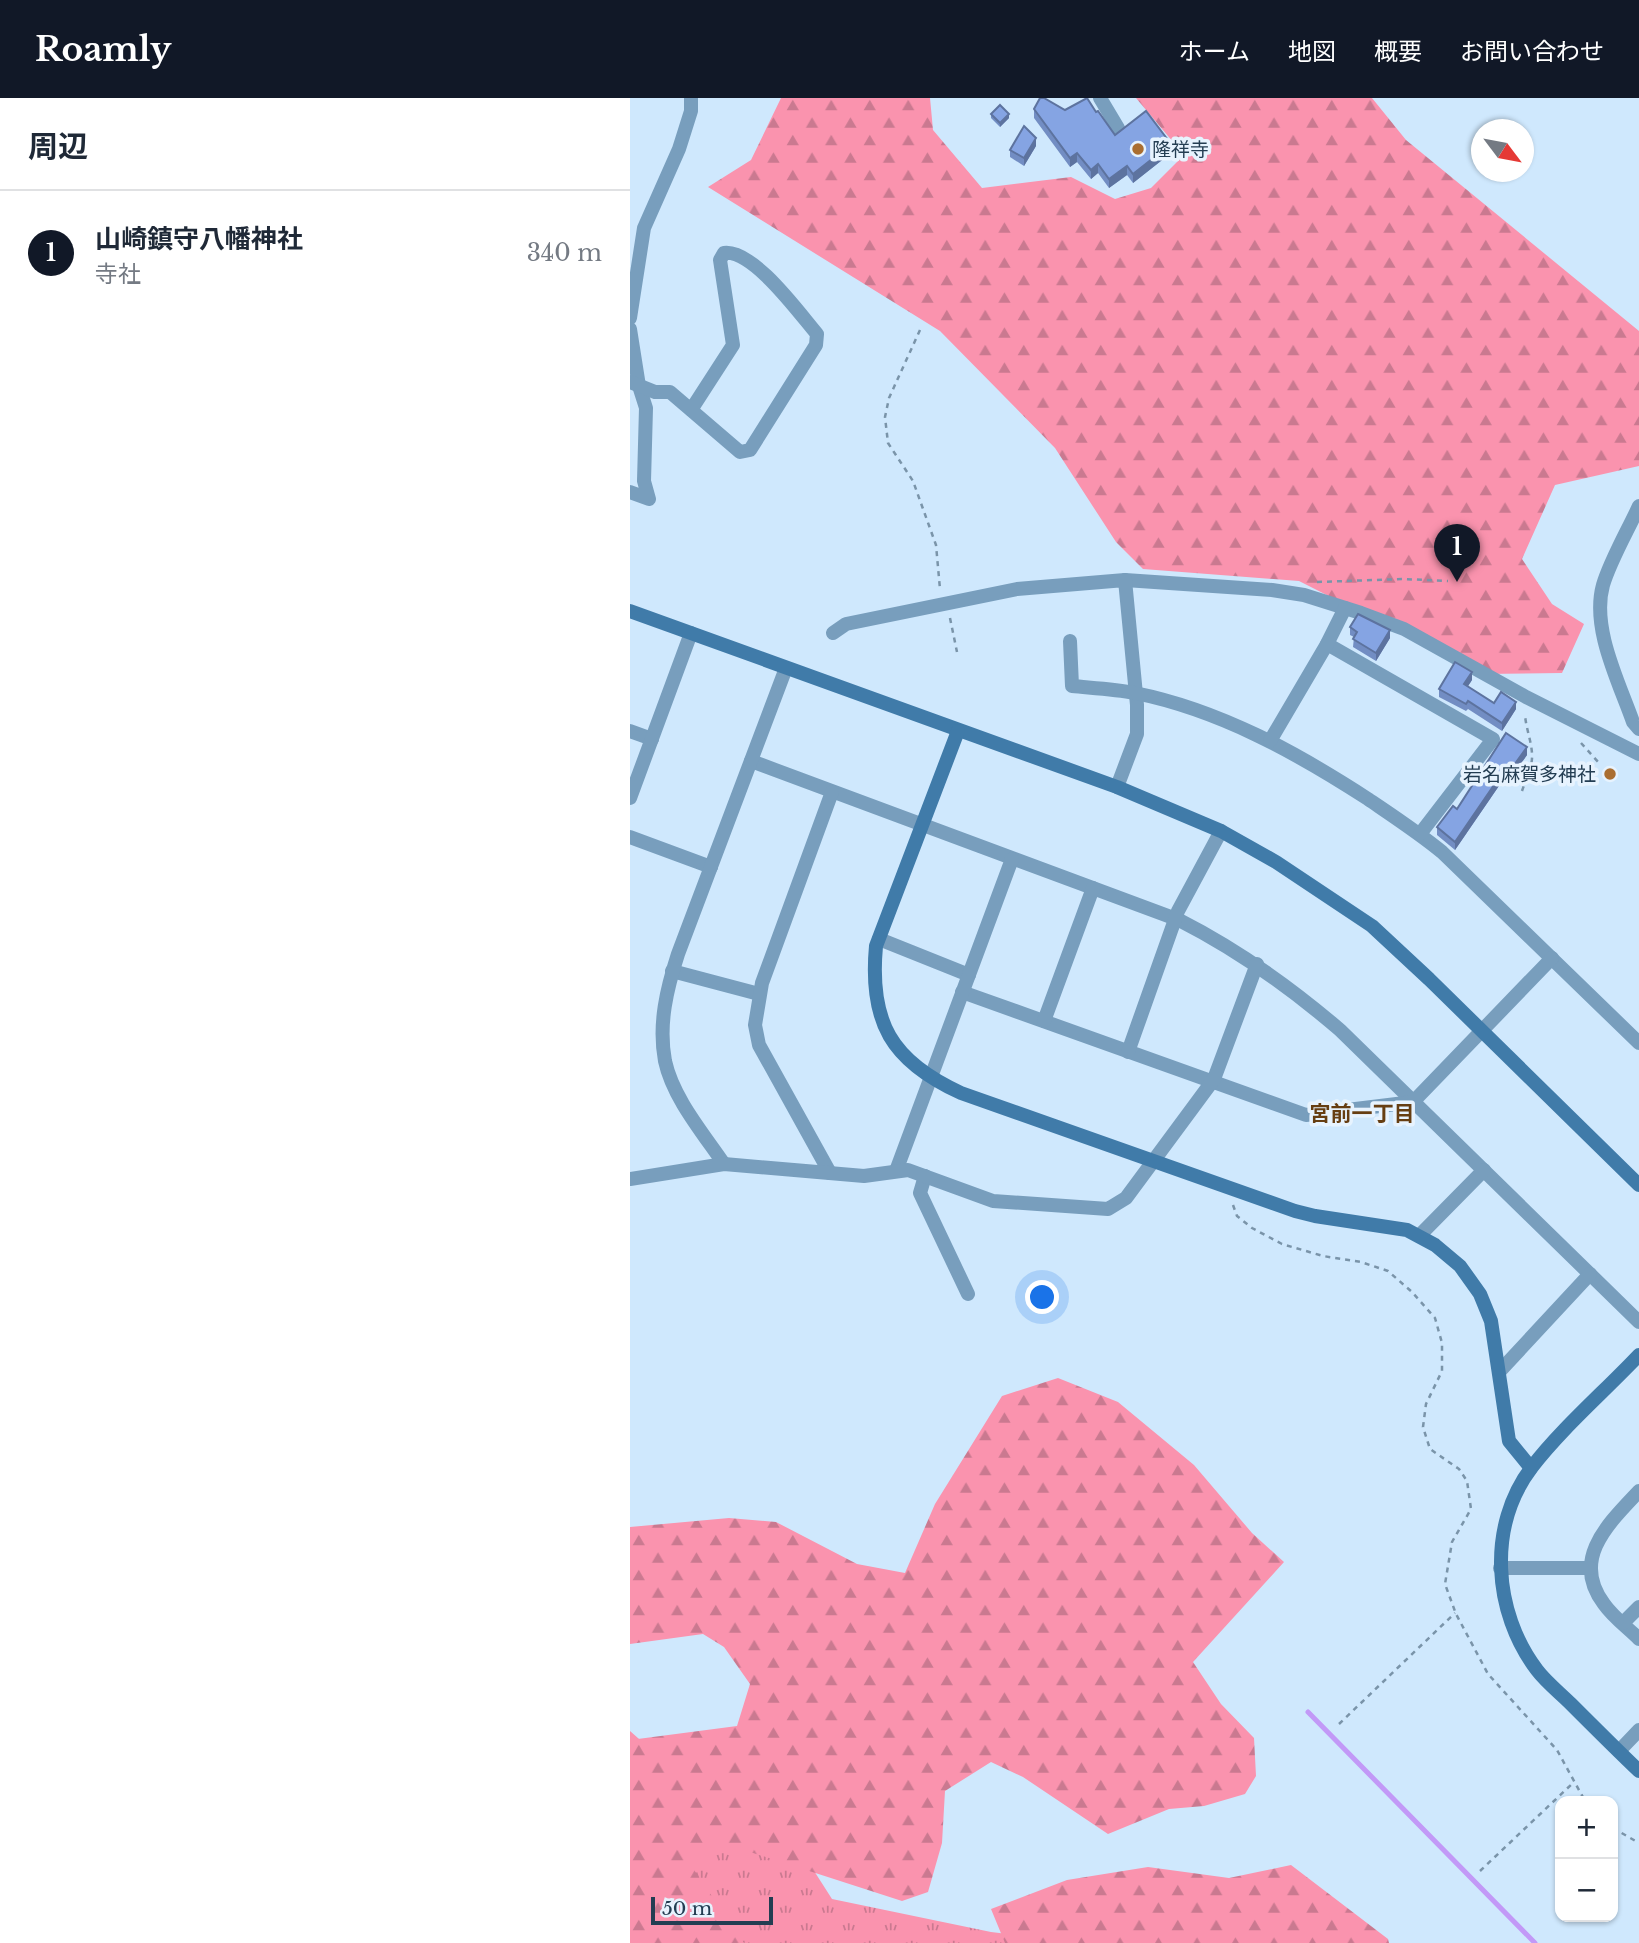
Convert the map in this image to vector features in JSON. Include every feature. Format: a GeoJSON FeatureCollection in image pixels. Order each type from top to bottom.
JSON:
{"type":"FeatureCollection","features":[{"type":"Feature","properties":{"kind":"street"},"geometry":{"type":"LineString","coordinates":[[630,318],[644,228],[679,149],[691,111],[691,98]]}},
{"type":"Feature","properties":{"kind":"street"},"geometry":{"type":"LineString","coordinates":[[1100,98],[1118,128]]}},
{"type":"Feature","properties":{"kind":"street"},"geometry":{"type":"LineString","coordinates":[[635,384],[655,392],[670,392],[691,410],[740,452],[750,450],[816,345],[817,334],[766,274],[732,252],[724,253],[720,260],[733,345],[691,410]]}},
{"type":"Feature","properties":{"kind":"street"},"geometry":{"type":"LineString","coordinates":[[630,329],[635,384],[646,408],[644,481],[649,499],[630,492]]}},
{"type":"Feature","properties":{"kind":"street"},"geometry":{"type":"LineString","coordinates":[[1639,506],[1603,585],[1599,612],[1602,631],[1633,722],[1639,729]]}},
{"type":"Feature","properties":{"kind":"street"},"geometry":{"type":"LineString","coordinates":[[1117,787],[1137,734],[1137,705],[1125,580]]}},
{"type":"Feature","properties":{"kind":"street"},"geometry":{"type":"LineString","coordinates":[[833,633],[846,624],[1017,589],[1125,580],[1272,590],[1304,595],[1404,629],[1526,697],[1639,754]]}},
{"type":"Feature","properties":{"kind":"street"},"geometry":{"type":"LineString","coordinates":[[1270,741],[1345,608]]}},
{"type":"Feature","properties":{"kind":"street"},"geometry":{"type":"LineString","coordinates":[[630,611],[1117,787],[1221,831],[1276,862],[1372,926],[1639,1185]]}},
{"type":"Feature","properties":{"kind":"street"},"geometry":{"type":"LineString","coordinates":[[630,798],[691,633]]}},
{"type":"Feature","properties":{"kind":"street"},"geometry":{"type":"LineString","coordinates":[[1070,641],[1072,686],[1134,692],[1219,719],[1270,741],[1318,767],[1420,834],[1442,852],[1639,1044]]}},
{"type":"Feature","properties":{"kind":"street"},"geometry":{"type":"LineString","coordinates":[[1327,644],[1493,739],[1420,834]]}},
{"type":"Feature","properties":{"kind":"street"},"geometry":{"type":"LineString","coordinates":[[724,1164],[674,1085],[666,1061],[663,1028],[665,1006],[673,971],[786,668]]}},
{"type":"Feature","properties":{"kind":"street"},"geometry":{"type":"LineString","coordinates":[[630,731],[652,739]]}},
{"type":"Feature","properties":{"kind":"street"},"geometry":{"type":"LineString","coordinates":[[958,731],[879,939],[874,973],[875,997],[890,1039],[901,1054],[931,1078],[961,1093],[1315,1216],[1407,1230],[1435,1245],[1460,1266],[1480,1294],[1491,1321],[1509,1441],[1531,1468]]}},
{"type":"Feature","properties":{"kind":"street"},"geometry":{"type":"LineString","coordinates":[[751,761],[1175,919],[1217,939],[1257,964],[1340,1030],[1639,1322]]}},
{"type":"Feature","properties":{"kind":"street"},"geometry":{"type":"LineString","coordinates":[[830,1173],[759,1045],[755,1024],[759,994],[832,792]]}},
{"type":"Feature","properties":{"kind":"street"},"geometry":{"type":"LineString","coordinates":[[1128,1052],[1175,919],[1221,831]]}},
{"type":"Feature","properties":{"kind":"street"},"geometry":{"type":"LineString","coordinates":[[630,837],[711,867]]}},
{"type":"Feature","properties":{"kind":"street"},"geometry":{"type":"LineString","coordinates":[[896,1171],[1012,859]]}},
{"type":"Feature","properties":{"kind":"street"},"geometry":{"type":"LineString","coordinates":[[1044,1021],[1093,888]]}},
{"type":"Feature","properties":{"kind":"street"},"geometry":{"type":"LineString","coordinates":[[879,939],[969,975]]}},
{"type":"Feature","properties":{"kind":"street"},"geometry":{"type":"LineString","coordinates":[[962,992],[1306,1115],[1413,1101],[1552,958]]}},
{"type":"Feature","properties":{"kind":"street"},"geometry":{"type":"LineString","coordinates":[[630,1180],[724,1164],[864,1176],[908,1170],[993,1201],[1108,1209],[1126,1198],[1212,1081],[1257,964]]}},
{"type":"Feature","properties":{"kind":"street"},"geometry":{"type":"LineString","coordinates":[[673,971],[759,994]]}},
{"type":"Feature","properties":{"kind":"street"},"geometry":{"type":"LineString","coordinates":[[1419,1236],[1484,1171]]}},
{"type":"Feature","properties":{"kind":"street"},"geometry":{"type":"LineString","coordinates":[[925,1176],[920,1193],[968,1294]]}},
{"type":"Feature","properties":{"kind":"street"},"geometry":{"type":"LineString","coordinates":[[1499,1372],[1590,1274]]}},
{"type":"Feature","properties":{"kind":"street"},"geometry":{"type":"LineString","coordinates":[[1639,1355],[1531,1468],[1508,1516],[1500,1568],[1502,1591],[1510,1623],[1537,1671],[1639,1771]]}},
{"type":"Feature","properties":{"kind":"street"},"geometry":{"type":"LineString","coordinates":[[1639,1491],[1600,1535],[1590,1568],[1604,1605],[1639,1639]]}},
{"type":"Feature","properties":{"kind":"street"},"geometry":{"type":"LineString","coordinates":[[1500,1568],[1590,1568]]}},
{"type":"Feature","properties":{"kind":"street"},"geometry":{"type":"LineString","coordinates":[[1623,1623],[1639,1607]]}},
{"type":"Feature","properties":{"kind":"street"},"geometry":{"type":"LineString","coordinates":[[1619,1751],[1639,1730]]}},
{"type":"Feature","properties":{"kind":"path"},"geometry":{"type":"LineString","coordinates":[[920,330],[889,398],[885,417],[888,443],[913,481],[936,545],[940,588],[957,653]]}},
{"type":"Feature","properties":{"kind":"path"},"geometry":{"type":"LineString","coordinates":[[1305,583],[1403,579],[1448,581]]}},
{"type":"Feature","properties":{"kind":"path"},"geometry":{"type":"LineString","coordinates":[[1522,792],[1531,768],[1532,754],[1526,728],[1526,697]]}},
{"type":"Feature","properties":{"kind":"path"},"geometry":{"type":"LineString","coordinates":[[1228,1187],[1237,1216],[1252,1228],[1282,1244],[1323,1256],[1362,1262],[1388,1271],[1412,1292],[1435,1318],[1442,1343],[1442,1371],[1426,1404],[1423,1427],[1430,1449],[1460,1469],[1467,1481],[1471,1509],[1452,1542],[1445,1584],[1455,1613],[1488,1674],[1557,1750],[1582,1796]]}},
{"type":"Feature","properties":{"kind":"path"},"geometry":{"type":"LineString","coordinates":[[1339,1724],[1455,1613]]}},
{"type":"Feature","properties":{"kind":"path"},"geometry":{"type":"LineString","coordinates":[[1480,1871],[1574,1783]]}},
{"type":"Feature","properties":{"kind":"path"},"geometry":{"type":"LineString","coordinates":[[1618,1831],[1639,1843]]}},
{"type":"Feature","properties":{"kind":"green space"},"geometry":{"type":"Polygon","coordinates":[[[781,98],[930,98],[933,130],[982,188],[1071,177],[1115,199],[1151,188],[1184,155],[1136,98],[1372,98],[1406,140],[1639,331],[1639,466],[1555,485],[1522,559],[1552,604],[1584,624],[1562,673],[1483,674],[1299,581],[1143,569],[1116,542],[1055,448],[940,331],[708,187],[751,160],[781,98]]]}},
{"type":"Feature","properties":{"kind":"green space"},"geometry":{"type":"Polygon","coordinates":[[[1058,1378],[1118,1402],[1194,1465],[1252,1533],[1284,1562],[1193,1662],[1221,1704],[1254,1738],[1256,1776],[1245,1794],[1204,1806],[1169,1809],[1108,1834],[1023,1777],[991,1762],[945,1791],[942,1843],[928,1892],[902,1901],[724,1842],[692,1867],[744,1943],[630,1943],[630,1740],[737,1726],[750,1684],[724,1647],[703,1634],[630,1644],[630,1527],[729,1518],[776,1522],[857,1564],[905,1573],[935,1504],[1002,1396],[1058,1378]]]}},
{"type":"Feature","properties":{"kind":"green space"},"geometry":{"type":"Polygon","coordinates":[[[630,1731],[681,1776],[793,1838],[832,1899],[991,1932],[1082,1943],[630,1943],[630,1731]]]}},
{"type":"Feature","properties":{"kind":"green space"},"geometry":{"type":"Polygon","coordinates":[[[1291,1865],[1388,1939],[1389,1943],[1005,1943],[991,1909],[1067,1880],[1148,1867],[1229,1878],[1291,1865]]]}},
{"type":"Feature","properties":{"kind":"building"},"geometry":{"type":"Polygon","coordinates":[[[1040,98],[1065,110],[1087,98],[1115,135],[1146,111],[1171,144],[1133,174],[1127,166],[1109,179],[1098,164],[1091,170],[1077,153],[1070,158],[1034,109],[1040,98]]]}},
{"type":"Feature","properties":{"kind":"building"},"geometry":{"type":"Polygon","coordinates":[[[1000,105],[1009,114],[1000,123],[991,114],[1000,105]]]}},
{"type":"Feature","properties":{"kind":"building"},"geometry":{"type":"Polygon","coordinates":[[[1024,126],[1036,138],[1024,158],[1010,150],[1024,126]]]}},
{"type":"Feature","properties":{"kind":"building"},"geometry":{"type":"Polygon","coordinates":[[[1358,614],[1390,630],[1376,653],[1353,639],[1357,632],[1350,627],[1358,614]]]}},
{"type":"Feature","properties":{"kind":"building"},"geometry":{"type":"Polygon","coordinates":[[[1455,662],[1472,672],[1464,684],[1494,703],[1501,692],[1516,702],[1502,723],[1468,701],[1466,704],[1439,689],[1455,662]]]}},
{"type":"Feature","properties":{"kind":"building"},"geometry":{"type":"Polygon","coordinates":[[[1506,733],[1527,747],[1507,775],[1503,772],[1455,842],[1437,827],[1453,806],[1457,809],[1506,733]]]}},
{"type":"Feature","properties":{"kind":"waterway"},"geometry":{"type":"LineString","coordinates":[[1308,1712],[1535,1943]]}},
{"type":"Feature","properties":{"kind":"place","name":"隆祥寺"},"geometry":{"type":"Point","coordinates":[1138,149]}},
{"type":"Feature","properties":{"kind":"place","name":"山崎鎮守八幡神社"},"geometry":{"type":"Point","coordinates":[1457,582]}},
{"type":"Feature","properties":{"kind":"place","name":"岩名麻賀多神社"},"geometry":{"type":"Point","coordinates":[1610,774]}},
{"type":"Feature","properties":{"kind":"district","name":"宮前一丁目"},"geometry":{"type":"Point","coordinates":[1362,1114]}}]}
